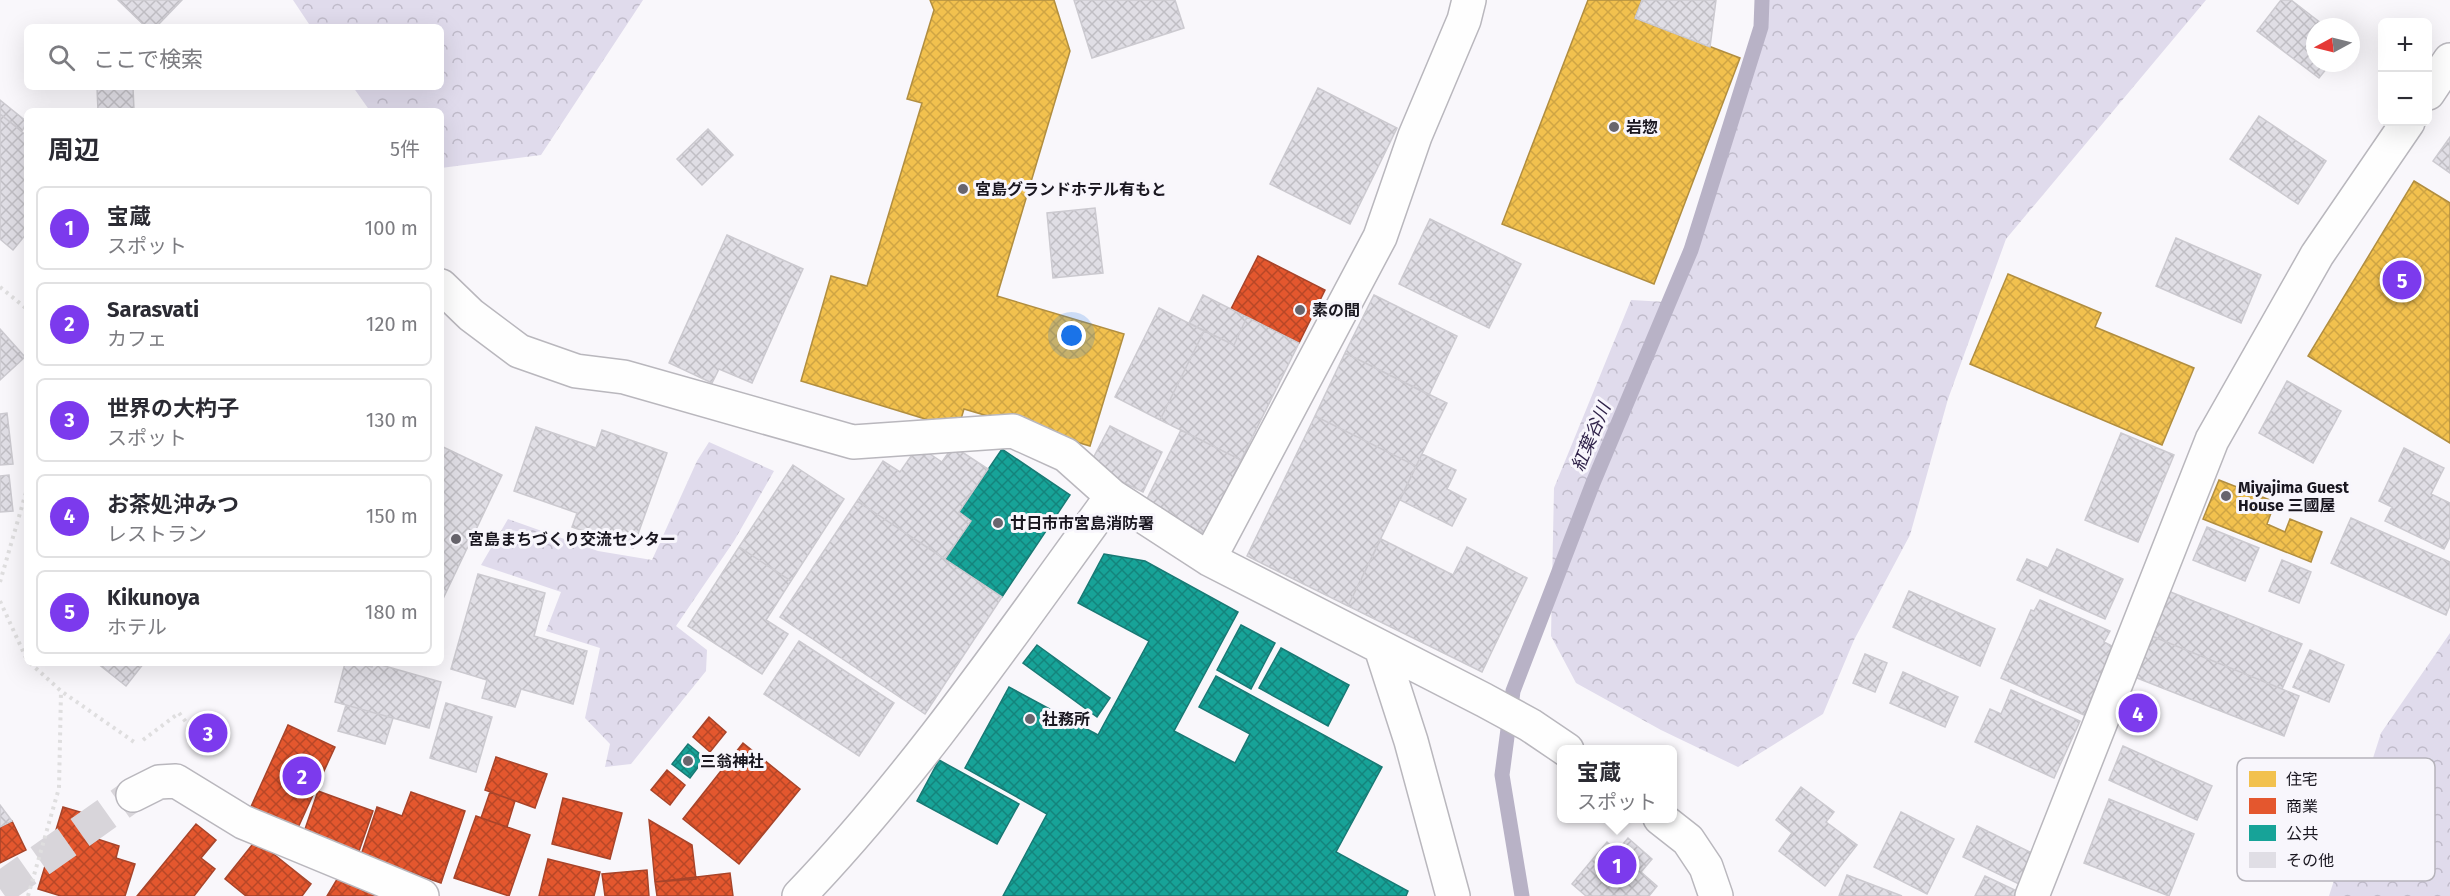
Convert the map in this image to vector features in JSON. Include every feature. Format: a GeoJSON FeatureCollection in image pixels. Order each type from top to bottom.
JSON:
{"type":"FeatureCollection","features":[{"type":"Feature","properties":{"kind":"street"},"geometry":{"type":"LineString","coordinates":[[1209,559],[1380,237],[1415,136],[1464,21],[1469,0]]}},
{"type":"Feature","properties":{"kind":"street"},"geometry":{"type":"LineString","coordinates":[[2432,86],[2450,60]]}},
{"type":"Feature","properties":{"kind":"street"},"geometry":{"type":"LineString","coordinates":[[2032,896],[2212,440],[2317,255],[2405,126]]}},
{"type":"Feature","properties":{"kind":"street"},"geometry":{"type":"LineString","coordinates":[[444,289],[471,315],[519,351],[576,371],[624,377],[854,442],[1013,431],[1066,455],[1112,496],[1209,559],[1484,700],[1530,725],[1560,745]]}},
{"type":"Feature","properties":{"kind":"street"},"geometry":{"type":"LineString","coordinates":[[799,896],[839,854],[953,713],[1112,496]]}},
{"type":"Feature","properties":{"kind":"street"},"geometry":{"type":"LineString","coordinates":[[1381,648],[1412,741],[1453,896]]}},
{"type":"Feature","properties":{"kind":"street"},"geometry":{"type":"LineString","coordinates":[[133,795],[159,782],[176,781],[243,822],[422,896]]}},
{"type":"Feature","properties":{"kind":"street"},"geometry":{"type":"LineString","coordinates":[[1665,823],[1688,840],[1706,867],[1716,896]]}},
{"type":"Feature","properties":{"kind":"path"},"geometry":{"type":"LineString","coordinates":[[0,287],[24,307]]}},
{"type":"Feature","properties":{"kind":"path"},"geometry":{"type":"LineString","coordinates":[[0,582],[24,499]]}},
{"type":"Feature","properties":{"kind":"path"},"geometry":{"type":"LineString","coordinates":[[0,601],[24,653]]}},
{"type":"Feature","properties":{"kind":"path"},"geometry":{"type":"LineString","coordinates":[[33,666],[61,691],[138,744],[179,713]]}},
{"type":"Feature","properties":{"kind":"path"},"geometry":{"type":"LineString","coordinates":[[28,896],[59,788],[61,691]]}},
{"type":"Feature","properties":{"kind":"green space"},"geometry":{"type":"Polygon","coordinates":[[[293,0],[643,0],[541,155],[444,168],[444,108],[368,108],[355,90],[444,90],[444,24],[309,24],[293,0]]]}},
{"type":"Feature","properties":{"kind":"green space"},"geometry":{"type":"Polygon","coordinates":[[[1767,0],[2206,0],[2006,239],[1948,399],[1910,535],[1854,640],[1823,714],[1738,767],[1661,730],[1576,683],[1551,636],[1554,488],[1631,300],[1666,302],[1767,0]]]}},
{"type":"Feature","properties":{"kind":"green space"},"geometry":{"type":"Polygon","coordinates":[[[709,442],[774,471],[734,541],[676,626],[707,650],[706,671],[631,764],[605,767],[610,744],[585,718],[600,648],[546,631],[561,592],[481,565],[508,519],[598,551],[652,560],[697,461],[709,442]]]}},
{"type":"Feature","properties":{"kind":"green space"},"geometry":{"type":"Polygon","coordinates":[[[2450,633],[2450,896],[2329,896],[2334,881],[2435,881],[2435,758],[2373,758],[2381,733],[2450,633]]]}},
{"type":"Feature","properties":{"kind":"building: 住宅","name":"宮島グランドホテル有もと"},"geometry":{"type":"Polygon","coordinates":[[[930,0],[1054,0],[1070,51],[997,296],[1124,334],[1090,446],[964,409],[958,429],[801,381],[831,276],[867,286],[922,103],[907,99],[934,10],[930,0]]]}},
{"type":"Feature","properties":{"kind":"building: 住宅"},"geometry":{"type":"Polygon","coordinates":[[[1588,0],[1642,0],[1635,18],[1740,58],[1654,284],[1502,224],[1588,0]]]}},
{"type":"Feature","properties":{"kind":"building: 住宅"},"geometry":{"type":"Polygon","coordinates":[[[2414,181],[2450,203],[2450,443],[2308,356],[2414,181]]]}},
{"type":"Feature","properties":{"kind":"building: 住宅"},"geometry":{"type":"Polygon","coordinates":[[[2008,274],[2101,313],[2095,327],[2194,368],[2162,445],[1970,364],[2008,274]]]}},
{"type":"Feature","properties":{"kind":"building: 住宅"},"geometry":{"type":"Polygon","coordinates":[[[2219,480],[2275,502],[2267,524],[2285,532],[2290,519],[2322,532],[2311,562],[2203,519],[2219,480]]]}},
{"type":"Feature","properties":{"kind":"building: 商業"},"geometry":{"type":"Polygon","coordinates":[[[1258,256],[1325,290],[1299,343],[1231,309],[1258,256]]]}},
{"type":"Feature","properties":{"kind":"building: 商業"},"geometry":{"type":"Polygon","coordinates":[[[709,717],[726,732],[710,752],[693,737],[709,717]]]}},
{"type":"Feature","properties":{"kind":"building: 商業"},"geometry":{"type":"Polygon","coordinates":[[[288,725],[335,747],[296,832],[249,811],[288,725]]]}},
{"type":"Feature","properties":{"kind":"building: 商業"},"geometry":{"type":"Polygon","coordinates":[[[743,743],[800,789],[739,864],[683,819],[743,743]]]}},
{"type":"Feature","properties":{"kind":"building: 商業"},"geometry":{"type":"Polygon","coordinates":[[[496,757],[547,774],[535,808],[485,790],[496,757]]]}},
{"type":"Feature","properties":{"kind":"building: 商業"},"geometry":{"type":"Polygon","coordinates":[[[667,770],[685,785],[670,805],[651,790],[667,770]]]}},
{"type":"Feature","properties":{"kind":"building: 商業"},"geometry":{"type":"Polygon","coordinates":[[[318,791],[373,811],[358,854],[303,835],[318,791]]]}},
{"type":"Feature","properties":{"kind":"building: 商業"},"geometry":{"type":"Polygon","coordinates":[[[411,792],[465,811],[441,883],[361,855],[377,807],[402,816],[411,792]]]}},
{"type":"Feature","properties":{"kind":"building: 商業"},"geometry":{"type":"Polygon","coordinates":[[[490,792],[515,801],[507,827],[481,818],[490,792]]]}},
{"type":"Feature","properties":{"kind":"building: 商業"},"geometry":{"type":"Polygon","coordinates":[[[563,798],[622,813],[610,859],[552,844],[563,798]]]}},
{"type":"Feature","properties":{"kind":"building: 商業"},"geometry":{"type":"Polygon","coordinates":[[[63,807],[90,815],[85,835],[119,846],[116,858],[135,864],[125,896],[61,896],[38,889],[63,807]]]}},
{"type":"Feature","properties":{"kind":"building: 商業"},"geometry":{"type":"Polygon","coordinates":[[[476,816],[530,835],[509,896],[454,878],[476,816]]]}},
{"type":"Feature","properties":{"kind":"building: 商業"},"geometry":{"type":"Polygon","coordinates":[[[649,820],[692,845],[696,879],[655,882],[649,820]]]}},
{"type":"Feature","properties":{"kind":"building: 商業"},"geometry":{"type":"Polygon","coordinates":[[[12,821],[26,850],[0,863],[0,827],[12,821]]]}},
{"type":"Feature","properties":{"kind":"building: 商業"},"geometry":{"type":"Polygon","coordinates":[[[196,824],[216,840],[201,858],[215,869],[194,896],[137,896],[196,824]]]}},
{"type":"Feature","properties":{"kind":"building: 商業"},"geometry":{"type":"Polygon","coordinates":[[[256,840],[311,884],[302,896],[246,896],[225,879],[256,840]]]}},
{"type":"Feature","properties":{"kind":"building: 商業"},"geometry":{"type":"Polygon","coordinates":[[[548,859],[600,872],[594,896],[539,896],[548,859]]]}},
{"type":"Feature","properties":{"kind":"building: 商業"},"geometry":{"type":"Polygon","coordinates":[[[647,870],[649,896],[605,896],[602,874],[647,870]]]}},
{"type":"Feature","properties":{"kind":"building: 商業"},"geometry":{"type":"Polygon","coordinates":[[[730,873],[733,896],[657,896],[655,882],[730,873]]]}},
{"type":"Feature","properties":{"kind":"building: 商業"},"geometry":{"type":"Polygon","coordinates":[[[339,876],[386,896],[327,896],[339,876]]]}},
{"type":"Feature","properties":{"kind":"building: 公共"},"geometry":{"type":"Polygon","coordinates":[[[1002,449],[1070,495],[1002,597],[945,559],[971,521],[959,512],[1002,449]]]}},
{"type":"Feature","properties":{"kind":"building: 公共","name":"社務所"},"geometry":{"type":"Polygon","coordinates":[[[1104,554],[1145,561],[1238,612],[1174,731],[1235,763],[1250,734],[1199,707],[1216,676],[1382,767],[1336,852],[1408,891],[1406,896],[1003,896],[1047,814],[965,768],[1009,687],[1098,735],[1149,641],[1078,603],[1104,554]]]}},
{"type":"Feature","properties":{"kind":"building: 公共"},"geometry":{"type":"Polygon","coordinates":[[[1241,625],[1275,643],[1251,689],[1217,670],[1241,625]]]}},
{"type":"Feature","properties":{"kind":"building: 公共"},"geometry":{"type":"Polygon","coordinates":[[[1037,645],[1110,698],[1097,717],[1023,663],[1037,645]]]}},
{"type":"Feature","properties":{"kind":"building: 公共"},"geometry":{"type":"Polygon","coordinates":[[[1281,648],[1349,685],[1328,726],[1259,688],[1281,648]]]}},
{"type":"Feature","properties":{"kind":"building: 公共"},"geometry":{"type":"Polygon","coordinates":[[[688,744],[705,758],[690,778],[672,764],[688,744]]]}},
{"type":"Feature","properties":{"kind":"building: 公共"},"geometry":{"type":"Polygon","coordinates":[[[939,760],[1019,804],[997,844],[917,801],[939,760]]]}},
{"type":"Feature","properties":{"kind":"building: その他"},"geometry":{"type":"Polygon","coordinates":[[[118,0],[182,0],[159,24],[143,24],[118,0]]]}},
{"type":"Feature","properties":{"kind":"building: その他"},"geometry":{"type":"Polygon","coordinates":[[[1074,0],[1175,0],[1184,28],[1092,58],[1074,0]]]}},
{"type":"Feature","properties":{"kind":"building: その他"},"geometry":{"type":"Polygon","coordinates":[[[1642,0],[1716,0],[1710,47],[1635,18],[1642,0]]]}},
{"type":"Feature","properties":{"kind":"building: その他"},"geometry":{"type":"Polygon","coordinates":[[[2281,0],[2291,0],[2314,18],[2306,18],[2306,68],[2257,31],[2281,0]]]}},
{"type":"Feature","properties":{"kind":"building: その他"},"geometry":{"type":"Polygon","coordinates":[[[2311,72],[2324,72],[2319,78],[2311,72]]]}},
{"type":"Feature","properties":{"kind":"building: その他"},"geometry":{"type":"Polygon","coordinates":[[[1318,88],[1397,128],[1350,224],[1270,184],[1318,88]]]}},
{"type":"Feature","properties":{"kind":"building: その他"},"geometry":{"type":"Polygon","coordinates":[[[97,90],[133,90],[134,108],[98,108],[97,90]]]}},
{"type":"Feature","properties":{"kind":"building: その他"},"geometry":{"type":"Polygon","coordinates":[[[0,100],[24,120],[22,131],[0,114],[0,100]]]}},
{"type":"Feature","properties":{"kind":"building: その他"},"geometry":{"type":"Polygon","coordinates":[[[0,114],[24,134],[24,237],[13,250],[0,239],[0,114]]]}},
{"type":"Feature","properties":{"kind":"building: その他"},"geometry":{"type":"Polygon","coordinates":[[[2259,116],[2326,161],[2298,204],[2230,159],[2259,116]]]}},
{"type":"Feature","properties":{"kind":"building: その他"},"geometry":{"type":"Polygon","coordinates":[[[708,129],[733,155],[702,185],[677,159],[708,129]]]}},
{"type":"Feature","properties":{"kind":"building: その他"},"geometry":{"type":"Polygon","coordinates":[[[2450,137],[2450,173],[2433,161],[2450,137]]]}},
{"type":"Feature","properties":{"kind":"building: その他"},"geometry":{"type":"Polygon","coordinates":[[[1095,208],[1103,273],[1053,278],[1047,213],[1095,208]]]}},
{"type":"Feature","properties":{"kind":"building: その他"},"geometry":{"type":"Polygon","coordinates":[[[1430,219],[1521,264],[1489,328],[1399,284],[1430,219]]]}},
{"type":"Feature","properties":{"kind":"building: その他"},"geometry":{"type":"Polygon","coordinates":[[[727,235],[803,269],[752,383],[719,369],[712,383],[669,363],[727,235]]]}},
{"type":"Feature","properties":{"kind":"building: その他"},"geometry":{"type":"Polygon","coordinates":[[[2176,238],[2261,275],[2241,323],[2156,286],[2176,238]]]}},
{"type":"Feature","properties":{"kind":"building: その他"},"geometry":{"type":"Polygon","coordinates":[[[1203,295],[1247,317],[1234,345],[1189,323],[1203,295]]]}},
{"type":"Feature","properties":{"kind":"building: その他"},"geometry":{"type":"Polygon","coordinates":[[[1374,295],[1457,336],[1429,395],[1345,353],[1374,295]]]}},
{"type":"Feature","properties":{"kind":"building: その他"},"geometry":{"type":"Polygon","coordinates":[[[1159,308],[1204,331],[1160,420],[1115,397],[1159,308]]]}},
{"type":"Feature","properties":{"kind":"building: その他"},"geometry":{"type":"Polygon","coordinates":[[[1247,317],[1299,343],[1241,460],[1160,420],[1204,331],[1234,345],[1247,317]]]}},
{"type":"Feature","properties":{"kind":"building: その他"},"geometry":{"type":"Polygon","coordinates":[[[0,329],[24,358],[0,380],[0,329]]]}},
{"type":"Feature","properties":{"kind":"building: その他"},"geometry":{"type":"Polygon","coordinates":[[[1345,353],[1447,403],[1416,466],[1315,416],[1345,353]]]}},
{"type":"Feature","properties":{"kind":"building: その他"},"geometry":{"type":"Polygon","coordinates":[[[2287,381],[2341,411],[2313,463],[2259,433],[2287,381]]]}},
{"type":"Feature","properties":{"kind":"building: その他"},"geometry":{"type":"Polygon","coordinates":[[[7,413],[13,464],[0,465],[0,414],[7,413]]]}},
{"type":"Feature","properties":{"kind":"building: その他"},"geometry":{"type":"Polygon","coordinates":[[[1315,416],[1416,466],[1348,606],[1247,556],[1315,416]]]}},
{"type":"Feature","properties":{"kind":"building: その他"},"geometry":{"type":"Polygon","coordinates":[[[1110,426],[1162,452],[1143,492],[1089,466],[1110,426]]]}},
{"type":"Feature","properties":{"kind":"building: その他"},"geometry":{"type":"Polygon","coordinates":[[[536,427],[596,448],[602,430],[667,453],[633,548],[572,527],[577,513],[514,491],[536,427]]]}},
{"type":"Feature","properties":{"kind":"building: その他"},"geometry":{"type":"Polygon","coordinates":[[[1181,430],[1241,460],[1205,534],[1145,503],[1181,430]]]}},
{"type":"Feature","properties":{"kind":"building: その他"},"geometry":{"type":"Polygon","coordinates":[[[2121,433],[2174,455],[2138,542],[2085,520],[2121,433]]]}},
{"type":"Feature","properties":{"kind":"building: その他"},"geometry":{"type":"Polygon","coordinates":[[[918,446],[942,462],[953,446],[988,469],[959,512],[971,521],[945,559],[857,501],[883,461],[900,472],[918,446]]]}},
{"type":"Feature","properties":{"kind":"building: その他","name":"宮島まちづくり交流センター"},"geometry":{"type":"Polygon","coordinates":[[[444,447],[502,475],[444,597],[444,447]]]}},
{"type":"Feature","properties":{"kind":"building: その他"},"geometry":{"type":"Polygon","coordinates":[[[2404,448],[2444,468],[2431,494],[2450,503],[2450,537],[2444,549],[2385,521],[2392,507],[2379,501],[2404,448]]]}},
{"type":"Feature","properties":{"kind":"building: その他"},"geometry":{"type":"Polygon","coordinates":[[[1422,454],[1456,470],[1447,489],[1466,499],[1452,526],[1400,500],[1422,454]]]}},
{"type":"Feature","properties":{"kind":"building: その他"},"geometry":{"type":"Polygon","coordinates":[[[793,465],[844,499],[791,581],[739,547],[793,465]]]}},
{"type":"Feature","properties":{"kind":"building: その他"},"geometry":{"type":"Polygon","coordinates":[[[9,475],[13,511],[0,512],[0,476],[9,475]]]}},
{"type":"Feature","properties":{"kind":"building: その他"},"geometry":{"type":"Polygon","coordinates":[[[857,501],[1002,597],[925,714],[780,617],[857,501]]]}},
{"type":"Feature","properties":{"kind":"building: その他"},"geometry":{"type":"Polygon","coordinates":[[[2351,518],[2450,562],[2450,605],[2446,615],[2331,563],[2351,518]]]}},
{"type":"Feature","properties":{"kind":"building: その他"},"geometry":{"type":"Polygon","coordinates":[[[2207,527],[2259,548],[2245,581],[2193,560],[2207,527]]]}},
{"type":"Feature","properties":{"kind":"building: その他"},"geometry":{"type":"Polygon","coordinates":[[[1381,539],[1453,575],[1467,547],[1527,578],[1482,672],[1348,606],[1381,539]]]}},
{"type":"Feature","properties":{"kind":"building: その他"},"geometry":{"type":"Polygon","coordinates":[[[739,547],[791,581],[766,620],[788,634],[762,674],[688,626],[739,547]]]}},
{"type":"Feature","properties":{"kind":"building: その他"},"geometry":{"type":"Polygon","coordinates":[[[2057,549],[2123,579],[2105,619],[2017,580],[2027,559],[2048,568],[2057,549]]]}},
{"type":"Feature","properties":{"kind":"building: その他"},"geometry":{"type":"Polygon","coordinates":[[[2282,560],[2311,572],[2299,603],[2269,591],[2282,560]]]}},
{"type":"Feature","properties":{"kind":"building: その他"},"geometry":{"type":"Polygon","coordinates":[[[478,574],[545,593],[534,636],[587,651],[573,704],[521,689],[515,707],[482,698],[487,680],[451,669],[478,574]]]}},
{"type":"Feature","properties":{"kind":"building: その他"},"geometry":{"type":"Polygon","coordinates":[[[2163,589],[2302,644],[2282,689],[2142,632],[2163,589]]]}},
{"type":"Feature","properties":{"kind":"building: その他"},"geometry":{"type":"Polygon","coordinates":[[[1909,591],[1995,629],[1980,666],[1893,627],[1909,591]]]}},
{"type":"Feature","properties":{"kind":"building: その他"},"geometry":{"type":"Polygon","coordinates":[[[2040,600],[2110,631],[2104,642],[2114,647],[2084,715],[2001,678],[2031,610],[2034,611],[2040,600]]]}},
{"type":"Feature","properties":{"kind":"building: その他"},"geometry":{"type":"Polygon","coordinates":[[[2142,632],[2299,696],[2284,736],[2127,674],[2142,632]]]}},
{"type":"Feature","properties":{"kind":"building: その他"},"geometry":{"type":"Polygon","coordinates":[[[799,641],[894,703],[859,756],[764,694],[799,641]]]}},
{"type":"Feature","properties":{"kind":"building: その他"},"geometry":{"type":"Polygon","coordinates":[[[2310,650],[2344,665],[2329,702],[2293,687],[2310,650]]]}},
{"type":"Feature","properties":{"kind":"building: その他"},"geometry":{"type":"Polygon","coordinates":[[[1865,654],[1887,663],[1875,692],[1853,683],[1865,654]]]}},
{"type":"Feature","properties":{"kind":"building: その他"},"geometry":{"type":"Polygon","coordinates":[[[101,666],[142,666],[126,686],[101,666]]]}},
{"type":"Feature","properties":{"kind":"building: その他"},"geometry":{"type":"Polygon","coordinates":[[[344,666],[385,666],[441,682],[429,728],[335,702],[344,666]]]}},
{"type":"Feature","properties":{"kind":"building: その他"},"geometry":{"type":"Polygon","coordinates":[[[1903,672],[1958,697],[1945,727],[1890,703],[1903,672]]]}},
{"type":"Feature","properties":{"kind":"building: その他"},"geometry":{"type":"Polygon","coordinates":[[[2011,690],[2080,721],[2054,778],[1975,742],[1990,709],[2001,714],[2011,690]]]}},
{"type":"Feature","properties":{"kind":"building: その他"},"geometry":{"type":"Polygon","coordinates":[[[446,703],[492,717],[476,772],[430,758],[446,703]]]}},
{"type":"Feature","properties":{"kind":"building: その他"},"geometry":{"type":"Polygon","coordinates":[[[346,705],[393,718],[385,744],[338,731],[346,705]]]}},
{"type":"Feature","properties":{"kind":"building: その他"},"geometry":{"type":"Polygon","coordinates":[[[2123,746],[2212,786],[2197,820],[2109,780],[2123,746]]]}},
{"type":"Feature","properties":{"kind":"building: その他"},"geometry":{"type":"Polygon","coordinates":[[[1801,787],[1834,812],[1826,822],[1857,845],[1825,886],[1779,851],[1792,833],[1776,820],[1801,787]]]}},
{"type":"Feature","properties":{"kind":"building: その他"},"geometry":{"type":"Polygon","coordinates":[[[2109,799],[2194,834],[2169,896],[2084,863],[2109,799]]]}},
{"type":"Feature","properties":{"kind":"building: その他"},"geometry":{"type":"Polygon","coordinates":[[[0,805],[12,821],[0,827],[0,805]]]}},
{"type":"Feature","properties":{"kind":"building: その他"},"geometry":{"type":"Polygon","coordinates":[[[1901,812],[1954,839],[1927,894],[1874,867],[1901,812]]]}},
{"type":"Feature","properties":{"kind":"building: その他"},"geometry":{"type":"Polygon","coordinates":[[[1977,826],[2034,854],[2019,884],[1963,857],[1977,826]]]}},
{"type":"Feature","properties":{"kind":"building: その他"},"geometry":{"type":"Polygon","coordinates":[[[1628,838],[1652,859],[1641,872],[1657,886],[1649,896],[1586,896],[1572,884],[1607,842],[1617,851],[1628,838]]]}},
{"type":"Feature","properties":{"kind":"building: その他"},"geometry":{"type":"Polygon","coordinates":[[[1847,875],[1902,896],[1839,896],[1847,875]]]}},
{"type":"Feature","properties":{"kind":"building: その他"},"geometry":{"type":"Polygon","coordinates":[[[1985,876],[2017,891],[2014,896],[1975,896],[1985,876]]]}},
{"type":"Feature","properties":{"kind":"waterway","name":"紅葉谷川"},"geometry":{"type":"LineString","coordinates":[[1522,896],[1502,775],[1513,691],[1593,483],[1691,250],[1761,27],[1762,0]]}},
{"type":"Feature","properties":{"kind":"tunnel"},"geometry":{"type":"LineString","coordinates":[[0,889],[133,795]]}},
{"type":"Feature","properties":{"kind":"place","name":"岩惣"},"geometry":{"type":"Point","coordinates":[1614,127]}},
{"type":"Feature","properties":{"kind":"place","name":"宮島グランドホテル有もと"},"geometry":{"type":"Point","coordinates":[963,189]}},
{"type":"Feature","properties":{"kind":"place","name":"Kikunoya"},"geometry":{"type":"Point","coordinates":[2402,280]}},
{"type":"Feature","properties":{"kind":"place","name":"素の間"},"geometry":{"type":"Point","coordinates":[1300,310]}},
{"type":"Feature","properties":{"kind":"place","name":"Miyajima Guest House 三國屋"},"geometry":{"type":"Point","coordinates":[2226,496]}},
{"type":"Feature","properties":{"kind":"place","name":"廿日市市宮島消防署"},"geometry":{"type":"Point","coordinates":[998,523]}},
{"type":"Feature","properties":{"kind":"place","name":"宮島まちづくり交流センター"},"geometry":{"type":"Point","coordinates":[456,539]}},
{"type":"Feature","properties":{"kind":"place","name":"お茶処沖みつ"},"geometry":{"type":"Point","coordinates":[2138,713]}},
{"type":"Feature","properties":{"kind":"place","name":"社務所"},"geometry":{"type":"Point","coordinates":[1030,719]}},
{"type":"Feature","properties":{"kind":"place","name":"世界の大杓子"},"geometry":{"type":"Point","coordinates":[208,733]}},
{"type":"Feature","properties":{"kind":"place","name":"三翁神社"},"geometry":{"type":"Point","coordinates":[688,761]}},
{"type":"Feature","properties":{"kind":"place","name":"Sarasvati"},"geometry":{"type":"Point","coordinates":[302,776]}},
{"type":"Feature","properties":{"kind":"place","name":"宝蔵"},"geometry":{"type":"Point","coordinates":[1617,865]}}]}
